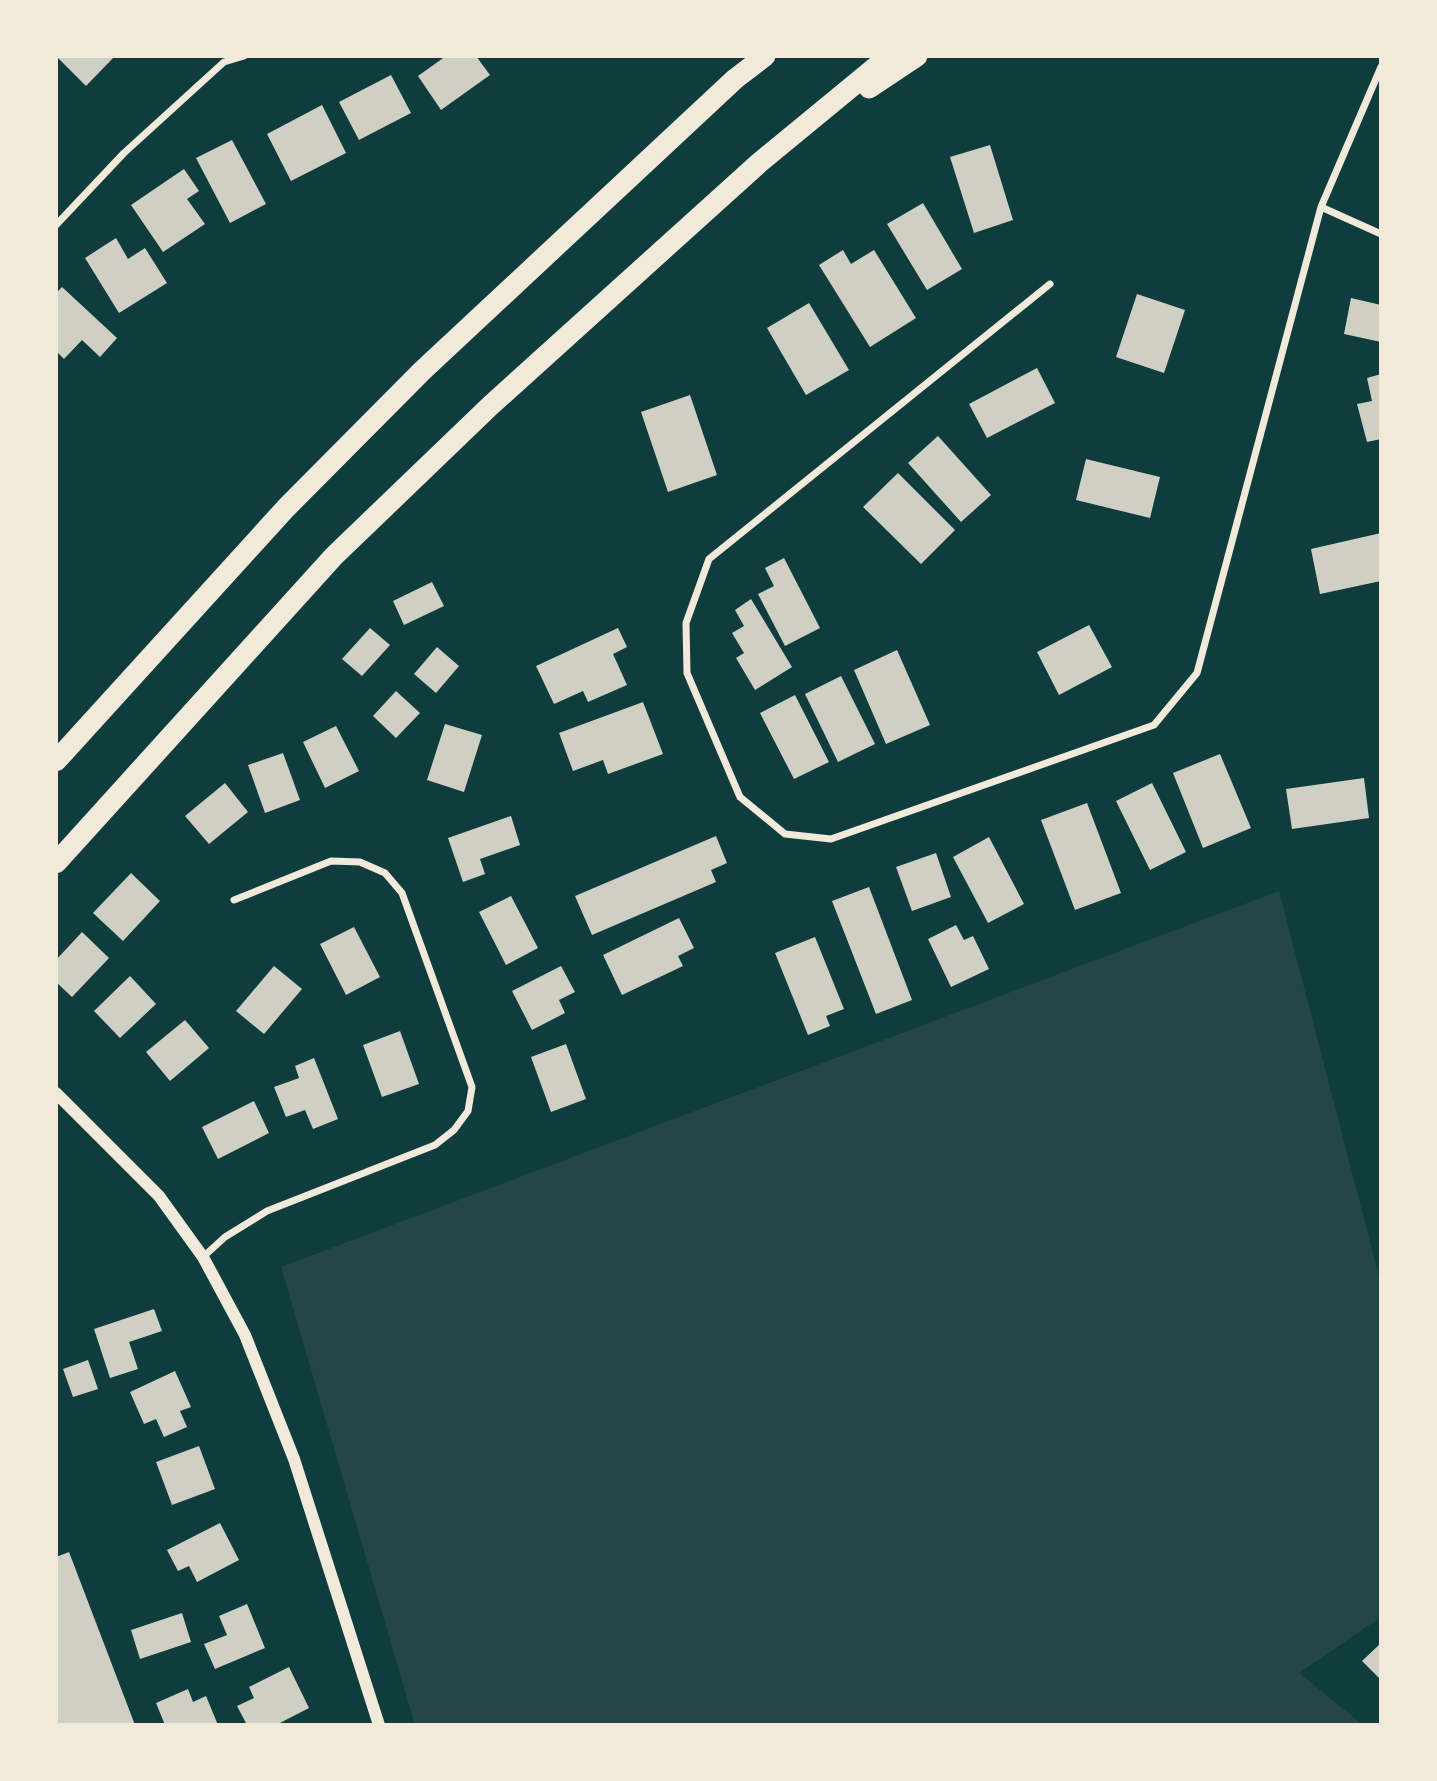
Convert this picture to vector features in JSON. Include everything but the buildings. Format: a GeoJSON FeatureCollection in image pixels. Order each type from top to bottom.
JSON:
{"type":"FeatureCollection","features":[{"type":"Feature","properties":{"kind":"highway"},"geometry":{"type":"LineString","coordinates":[[56,761],[286,508],[422,371],[760,56]]}},
{"type":"Feature","properties":{"kind":"highway"},"geometry":{"type":"LineString","coordinates":[[735,79],[765,56]]}},
{"type":"Feature","properties":{"kind":"highway"},"geometry":{"type":"LineString","coordinates":[[56,863],[334,556],[490,406],[759,163],[889,56]]}},
{"type":"Feature","properties":{"kind":"highway"},"geometry":{"type":"LineString","coordinates":[[759,163],[916,56]]}},
{"type":"Feature","properties":{"kind":"street"},"geometry":{"type":"LineString","coordinates":[[56,225],[124,153],[224,62],[244,56]]}},
{"type":"Feature","properties":{"kind":"street"},"geometry":{"type":"LineString","coordinates":[[1050,284],[709,559],[686,623],[687,673],[740,797],[785,834],[831,839],[1154,725],[1197,673],[1321,207],[1381,68]]}},
{"type":"Feature","properties":{"kind":"street"},"geometry":{"type":"LineString","coordinates":[[1321,207],[1381,234]]}},
{"type":"Feature","properties":{"kind":"street"},"geometry":{"type":"LineString","coordinates":[[203,1257],[225,1237],[267,1211],[435,1144],[454,1130],[468,1111],[472,1087],[402,893],[385,873],[360,862],[331,861],[234,900]]}},
{"type":"Feature","properties":{"kind":"street"},"geometry":{"type":"LineString","coordinates":[[56,1093],[159,1196],[203,1257],[245,1335],[294,1460],[379,1725]]}},
{"type":"Feature","properties":{"kind":"shaded area"},"geometry":{"type":"Polygon","coordinates":[[[1279,891],[1381,1284],[1381,1617],[1299,1673],[1363,1725],[415,1725],[281,1267],[1279,891]]]}}]}
